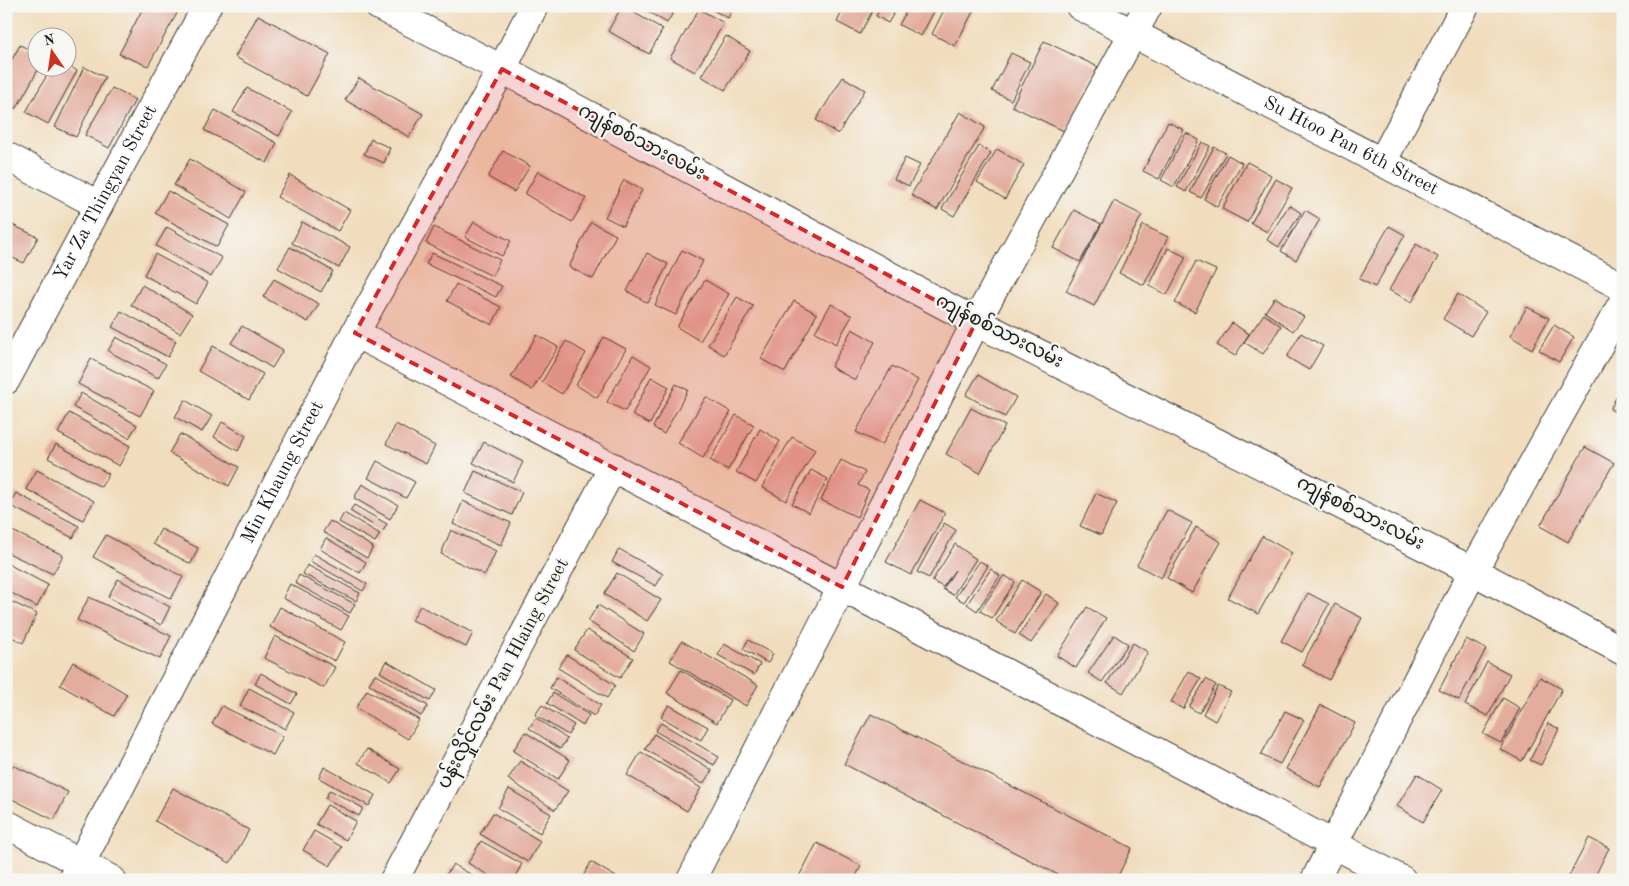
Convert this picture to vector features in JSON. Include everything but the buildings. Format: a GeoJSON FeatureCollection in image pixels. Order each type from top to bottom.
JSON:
{"type":"FeatureCollection","features":[{"type":"Feature","properties":{"kind":"street","name":"Yar Za Thingyan Street"},"geometry":{"type":"LineString","coordinates":[[6,380],[208,6]]}},
{"type":"Feature","properties":{"kind":"street","name":"ကျန်စစ်သားလမ်း"},"geometry":{"type":"LineString","coordinates":[[379,6],[502,69],[976,322],[1472,570],[1623,651]]}},
{"type":"Feature","properties":{"kind":"street","name":"Min Khaung Street"},"geometry":{"type":"LineString","coordinates":[[76,872],[356,332],[502,69],[534,6]]}},
{"type":"Feature","properties":{"kind":"street","name":"Su Htoo Pan 6th Street"},"geometry":{"type":"LineString","coordinates":[[1080,6],[1623,287]]}},
{"type":"Feature","properties":{"kind":"street"},"geometry":{"type":"LineString","coordinates":[[691,880],[976,322],[1148,6]]}},
{"type":"Feature","properties":{"kind":"street"},"geometry":{"type":"LineString","coordinates":[[1382,162],[1466,6]]}},
{"type":"Feature","properties":{"kind":"street"},"geometry":{"type":"LineString","coordinates":[[6,156],[99,206]]}},
{"type":"Feature","properties":{"kind":"street"},"geometry":{"type":"LineString","coordinates":[[1315,880],[1472,570],[1623,302]]}},
{"type":"Feature","properties":{"kind":"street"},"geometry":{"type":"LineString","coordinates":[[356,332],[1402,880]]}},
{"type":"Feature","properties":{"kind":"street","name":"ပန်းလှိုင်လမ်း Pan Hlaing Street"},"geometry":{"type":"LineString","coordinates":[[394,880],[613,467]]}},
{"type":"Feature","properties":{"kind":"street"},"geometry":{"type":"LineString","coordinates":[[6,824],[76,872],[112,880]]}},
{"type":"Feature","properties":{"kind":"highlighted area"},"geometry":{"type":"Polygon","coordinates":[[[502,69],[976,322],[842,587],[355,333],[502,69]]]}}]}
